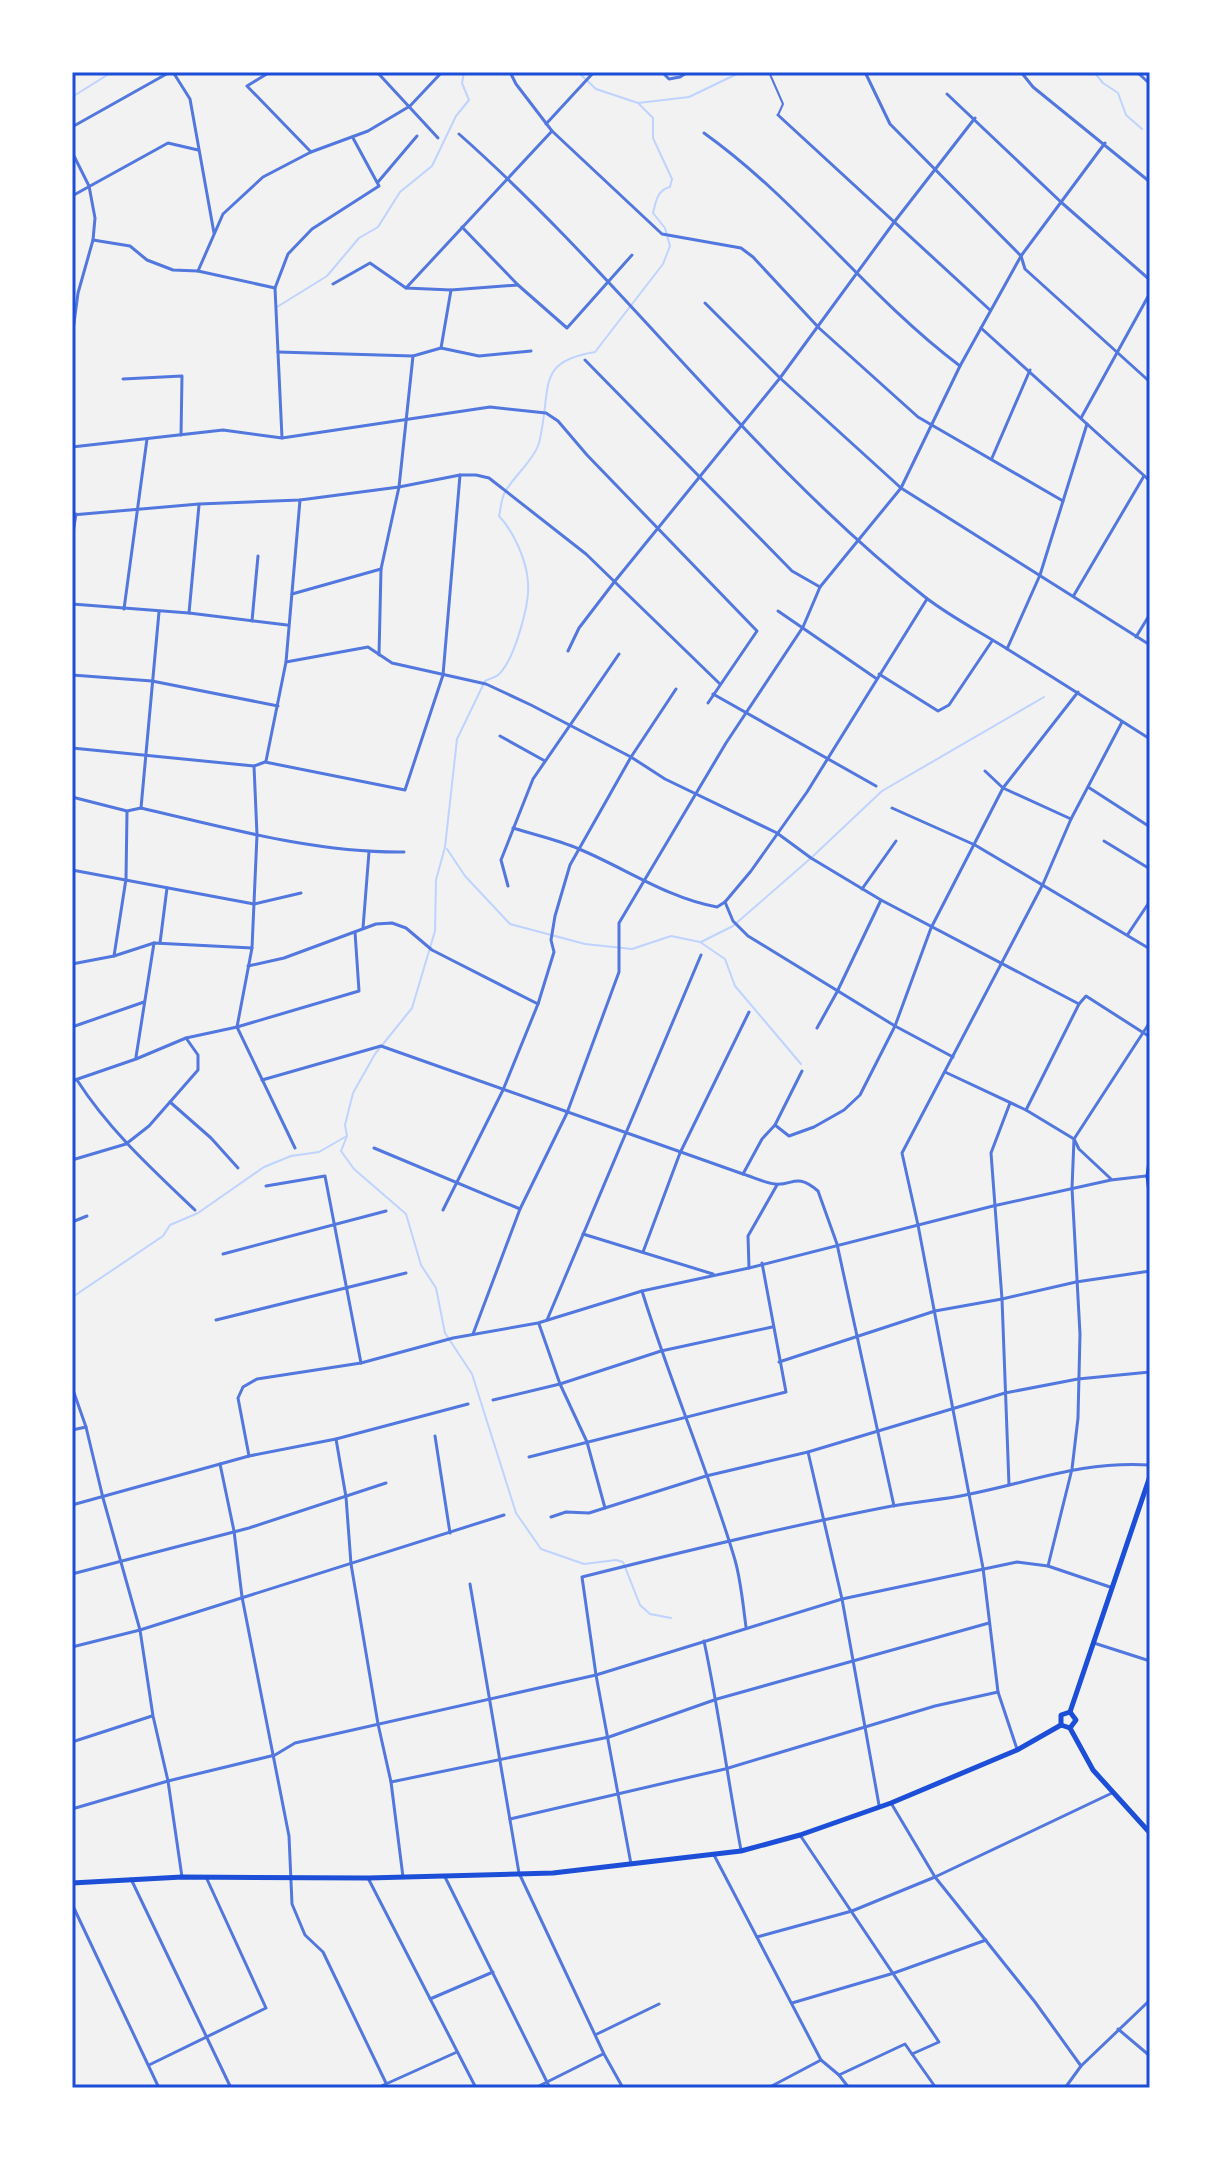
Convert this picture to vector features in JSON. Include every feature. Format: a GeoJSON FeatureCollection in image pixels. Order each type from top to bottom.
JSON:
{"type":"FeatureCollection","features":[{"type":"Feature","properties":{"kind":"main road"},"geometry":{"type":"LineString","coordinates":[[1150,1161],[1150,1193]]}},
{"type":"Feature","properties":{"kind":"main road"},"geometry":{"type":"LineString","coordinates":[[1070,1712],[1150,1478]]}},
{"type":"Feature","properties":{"kind":"main road"},"geometry":{"type":"LineString","coordinates":[[1061,1725],[1061,1715],[1070,1712]]}},
{"type":"Feature","properties":{"kind":"main road"},"geometry":{"type":"LineString","coordinates":[[1070,1712],[1076,1720],[1070,1728]]}},
{"type":"Feature","properties":{"kind":"main road"},"geometry":{"type":"LineString","coordinates":[[72,1883],[182,1877],[368,1878],[553,1873],[741,1851],[879,1808],[1017,1750],[1061,1725],[1070,1728],[1093,1770],[1150,1833]]}},
{"type":"Feature","properties":{"kind":"street"},"geometry":{"type":"LineString","coordinates":[[72,127],[171,72],[190,99],[214,235]]}},
{"type":"Feature","properties":{"kind":"street"},"geometry":{"type":"LineString","coordinates":[[270,72],[247,86],[311,152]]}},
{"type":"Feature","properties":{"kind":"street"},"geometry":{"type":"LineString","coordinates":[[377,72],[438,138]]}},
{"type":"Feature","properties":{"kind":"street"},"geometry":{"type":"LineString","coordinates":[[198,271],[223,214],[263,177],[311,152],[368,131],[410,106],[442,72]]}},
{"type":"Feature","properties":{"kind":"street"},"geometry":{"type":"LineString","coordinates":[[546,124],[594,72]]}},
{"type":"Feature","properties":{"kind":"street"},"geometry":{"type":"LineString","coordinates":[[662,72],[669,79],[688,72]]}},
{"type":"Feature","properties":{"kind":"street"},"geometry":{"type":"LineString","coordinates":[[865,72],[890,124],[1021,256],[1025,269],[1150,382]]}},
{"type":"Feature","properties":{"kind":"street"},"geometry":{"type":"LineString","coordinates":[[1021,72],[1033,87],[1150,182]]}},
{"type":"Feature","properties":{"kind":"street"},"geometry":{"type":"LineString","coordinates":[[1137,72],[1150,84]]}},
{"type":"Feature","properties":{"kind":"street"},"geometry":{"type":"LineString","coordinates":[[510,73],[552,131],[662,234],[741,248],[819,328],[918,417],[1063,501]]}},
{"type":"Feature","properties":{"kind":"street"},"geometry":{"type":"LineString","coordinates":[[947,94],[1062,203],[1150,280]]}},
{"type":"Feature","properties":{"kind":"street"},"geometry":{"type":"LineString","coordinates":[[778,115],[990,311]]}},
{"type":"Feature","properties":{"kind":"street"},"geometry":{"type":"LineString","coordinates":[[568,651],[579,628],[656,528],[742,428],[975,118]]}},
{"type":"Feature","properties":{"kind":"street"},"geometry":{"type":"LineString","coordinates":[[406,288],[552,131]]}},
{"type":"Feature","properties":{"kind":"street"},"geometry":{"type":"LineString","coordinates":[[704,133],[775,190],[925,339],[960,366]]}},
{"type":"Feature","properties":{"kind":"street"},"geometry":{"type":"LineString","coordinates":[[459,134],[508,177],[639,312],[742,428],[927,599],[1150,739]]}},
{"type":"Feature","properties":{"kind":"street"},"geometry":{"type":"LineString","coordinates":[[377,182],[417,136]]}},
{"type":"Feature","properties":{"kind":"street"},"geometry":{"type":"LineString","coordinates":[[282,438],[275,288],[288,254],[312,229],[379,186],[353,138]]}},
{"type":"Feature","properties":{"kind":"street"},"geometry":{"type":"LineString","coordinates":[[72,196],[168,143],[199,150]]}},
{"type":"Feature","properties":{"kind":"street"},"geometry":{"type":"LineString","coordinates":[[473,1334],[520,1209],[567,1113],[619,972],[619,923],[726,743],[803,627],[820,587],[901,488],[960,366],[1021,256],[1105,143]]}},
{"type":"Feature","properties":{"kind":"street"},"geometry":{"type":"LineString","coordinates":[[72,152],[89,186],[95,218],[93,240],[78,293],[72,338]]}},
{"type":"Feature","properties":{"kind":"street"},"geometry":{"type":"LineString","coordinates":[[462,227],[518,285],[567,328],[632,255]]}},
{"type":"Feature","properties":{"kind":"street"},"geometry":{"type":"LineString","coordinates":[[93,240],[130,246],[147,260],[173,270],[198,271],[275,288]]}},
{"type":"Feature","properties":{"kind":"street"},"geometry":{"type":"LineString","coordinates":[[333,284],[370,263],[406,288],[451,290],[518,285]]}},
{"type":"Feature","properties":{"kind":"street"},"geometry":{"type":"LineString","coordinates":[[441,348],[451,290]]}},
{"type":"Feature","properties":{"kind":"street"},"geometry":{"type":"LineString","coordinates":[[1081,418],[1150,293]]}},
{"type":"Feature","properties":{"kind":"street"},"geometry":{"type":"LineString","coordinates":[[705,303],[780,378],[901,488],[1150,645]]}},
{"type":"Feature","properties":{"kind":"street"},"geometry":{"type":"LineString","coordinates":[[981,328],[1150,481]]}},
{"type":"Feature","properties":{"kind":"street"},"geometry":{"type":"LineString","coordinates":[[278,352],[413,356],[441,348],[479,356],[531,351]]}},
{"type":"Feature","properties":{"kind":"street"},"geometry":{"type":"LineString","coordinates":[[379,655],[381,569],[399,487],[413,356]]}},
{"type":"Feature","properties":{"kind":"street"},"geometry":{"type":"LineString","coordinates":[[585,360],[792,571],[820,587]]}},
{"type":"Feature","properties":{"kind":"street"},"geometry":{"type":"LineString","coordinates":[[992,458],[1030,370]]}},
{"type":"Feature","properties":{"kind":"street"},"geometry":{"type":"LineString","coordinates":[[123,379],[182,376],[181,435]]}},
{"type":"Feature","properties":{"kind":"street"},"geometry":{"type":"LineString","coordinates":[[72,447],[223,430],[282,438],[490,407],[546,413],[558,421],[656,528],[757,631],[708,703]]}},
{"type":"Feature","properties":{"kind":"street"},"geometry":{"type":"LineString","coordinates":[[1007,649],[1040,575],[1087,424]]}},
{"type":"Feature","properties":{"kind":"street"},"geometry":{"type":"LineString","coordinates":[[124,609],[147,439]]}},
{"type":"Feature","properties":{"kind":"street"},"geometry":{"type":"LineString","coordinates":[[72,748],[254,766],[265,762],[405,790],[443,675],[460,475]]}},
{"type":"Feature","properties":{"kind":"street"},"geometry":{"type":"LineString","coordinates":[[72,539],[74,514],[300,500],[476,475],[489,478],[586,554],[720,684]]}},
{"type":"Feature","properties":{"kind":"street"},"geometry":{"type":"LineString","coordinates":[[1074,595],[1144,476]]}},
{"type":"Feature","properties":{"kind":"street"},"geometry":{"type":"LineString","coordinates":[[265,762],[286,662],[300,500]]}},
{"type":"Feature","properties":{"kind":"street"},"geometry":{"type":"LineString","coordinates":[[189,613],[199,504]]}},
{"type":"Feature","properties":{"kind":"street"},"geometry":{"type":"LineString","coordinates":[[252,621],[258,556]]}},
{"type":"Feature","properties":{"kind":"street"},"geometry":{"type":"LineString","coordinates":[[291,594],[381,569]]}},
{"type":"Feature","properties":{"kind":"street"},"geometry":{"type":"LineString","coordinates":[[513,828],[578,848],[642,881],[700,904],[717,907],[725,902],[807,792],[927,599]]}},
{"type":"Feature","properties":{"kind":"street"},"geometry":{"type":"LineString","coordinates":[[72,604],[288,625]]}},
{"type":"Feature","properties":{"kind":"street"},"geometry":{"type":"LineString","coordinates":[[778,611],[877,679]]}},
{"type":"Feature","properties":{"kind":"street"},"geometry":{"type":"LineString","coordinates":[[141,808],[159,612]]}},
{"type":"Feature","properties":{"kind":"street"},"geometry":{"type":"LineString","coordinates":[[1136,637],[1150,614]]}},
{"type":"Feature","properties":{"kind":"street"},"geometry":{"type":"LineString","coordinates":[[879,674],[938,711],[949,705],[993,640]]}},
{"type":"Feature","properties":{"kind":"street"},"geometry":{"type":"LineString","coordinates":[[286,662],[368,647],[392,663],[484,683],[631,757],[665,779],[777,833],[811,858],[881,900],[1079,1004]]}},
{"type":"Feature","properties":{"kind":"street"},"geometry":{"type":"LineString","coordinates":[[508,886],[501,860],[533,779],[619,654]]}},
{"type":"Feature","properties":{"kind":"street"},"geometry":{"type":"LineString","coordinates":[[72,675],[152,681],[278,706]]}},
{"type":"Feature","properties":{"kind":"street"},"geometry":{"type":"LineString","coordinates":[[443,1210],[503,1090],[538,1004],[554,952],[552,932],[570,865],[631,757],[676,689]]}},
{"type":"Feature","properties":{"kind":"street"},"geometry":{"type":"LineString","coordinates":[[775,1125],[789,1136],[814,1127],[844,1110],[860,1095],[895,1026],[931,928],[1003,788],[1078,692]]}},
{"type":"Feature","properties":{"kind":"street"},"geometry":{"type":"LineString","coordinates":[[713,694],[876,786]]}},
{"type":"Feature","properties":{"kind":"street"},"geometry":{"type":"LineString","coordinates":[[1017,1750],[998,1692],[983,1568],[902,1153],[1043,884],[1071,819],[1122,722]]}},
{"type":"Feature","properties":{"kind":"street"},"geometry":{"type":"LineString","coordinates":[[500,736],[545,761]]}},
{"type":"Feature","properties":{"kind":"street"},"geometry":{"type":"LineString","coordinates":[[254,766],[257,835],[252,948],[237,1027],[295,1148]]}},
{"type":"Feature","properties":{"kind":"street"},"geometry":{"type":"LineString","coordinates":[[985,771],[1003,788],[1071,819]]}},
{"type":"Feature","properties":{"kind":"street"},"geometry":{"type":"LineString","coordinates":[[1088,787],[1150,827]]}},
{"type":"Feature","properties":{"kind":"street"},"geometry":{"type":"LineString","coordinates":[[72,797],[127,811],[141,808],[257,835],[369,852],[404,852]]}},
{"type":"Feature","properties":{"kind":"street"},"geometry":{"type":"LineString","coordinates":[[892,808],[975,845],[1150,949]]}},
{"type":"Feature","properties":{"kind":"street"},"geometry":{"type":"LineString","coordinates":[[114,956],[126,879],[127,811]]}},
{"type":"Feature","properties":{"kind":"street"},"geometry":{"type":"LineString","coordinates":[[862,889],[896,841]]}},
{"type":"Feature","properties":{"kind":"street"},"geometry":{"type":"LineString","coordinates":[[1104,841],[1150,869]]}},
{"type":"Feature","properties":{"kind":"street"},"geometry":{"type":"LineString","coordinates":[[363,928],[369,852]]}},
{"type":"Feature","properties":{"kind":"street"},"geometry":{"type":"LineString","coordinates":[[72,870],[254,904],[301,893]]}},
{"type":"Feature","properties":{"kind":"street"},"geometry":{"type":"LineString","coordinates":[[136,1059],[167,888]]}},
{"type":"Feature","properties":{"kind":"street"},"geometry":{"type":"LineString","coordinates":[[817,1028],[881,900]]}},
{"type":"Feature","properties":{"kind":"street"},"geometry":{"type":"LineString","coordinates":[[1128,934],[1150,901]]}},
{"type":"Feature","properties":{"kind":"street"},"geometry":{"type":"LineString","coordinates":[[725,902],[738,927],[837,992],[953,1057]]}},
{"type":"Feature","properties":{"kind":"street"},"geometry":{"type":"LineString","coordinates":[[248,966],[284,958],[376,924],[392,923],[414,933],[432,950],[538,1004]]}},
{"type":"Feature","properties":{"kind":"street"},"geometry":{"type":"LineString","coordinates":[[195,1210],[126,1144],[74,1080],[186,1038],[237,1027],[359,991],[355,931]]}},
{"type":"Feature","properties":{"kind":"street"},"geometry":{"type":"LineString","coordinates":[[72,964],[157,943],[252,948]]}},
{"type":"Feature","properties":{"kind":"street"},"geometry":{"type":"LineString","coordinates":[[547,1320],[701,955]]}},
{"type":"Feature","properties":{"kind":"street"},"geometry":{"type":"LineString","coordinates":[[1026,1110],[1079,1004],[1086,996],[1150,1037]]}},
{"type":"Feature","properties":{"kind":"street"},"geometry":{"type":"LineString","coordinates":[[72,1027],[146,1001]]}},
{"type":"Feature","properties":{"kind":"street"},"geometry":{"type":"LineString","coordinates":[[643,1252],[680,1153],[749,1012]]}},
{"type":"Feature","properties":{"kind":"street"},"geometry":{"type":"LineString","coordinates":[[1048,1566],[1072,1469],[1078,1418],[1080,1334],[1072,1188],[1074,1139],[1150,1022]]}},
{"type":"Feature","properties":{"kind":"street"},"geometry":{"type":"LineString","coordinates":[[72,1160],[126,1144],[149,1126],[198,1070],[198,1055],[186,1038]]}},
{"type":"Feature","properties":{"kind":"street"},"geometry":{"type":"LineString","coordinates":[[262,1080],[382,1046],[743,1174],[777,1185],[795,1179],[818,1191],[837,1244],[894,1506]]}},
{"type":"Feature","properties":{"kind":"street"},"geometry":{"type":"LineString","coordinates":[[743,1174],[762,1139],[775,1125],[802,1071]]}},
{"type":"Feature","properties":{"kind":"street"},"geometry":{"type":"LineString","coordinates":[[945,1072],[1026,1110],[1074,1139],[1079,1149],[1111,1180]]}},
{"type":"Feature","properties":{"kind":"street"},"geometry":{"type":"LineString","coordinates":[[170,1102],[211,1138],[238,1168]]}},
{"type":"Feature","properties":{"kind":"street"},"geometry":{"type":"LineString","coordinates":[[1009,1485],[1002,1299],[991,1153],[1010,1103]]}},
{"type":"Feature","properties":{"kind":"street"},"geometry":{"type":"LineString","coordinates":[[374,1148],[520,1209]]}},
{"type":"Feature","properties":{"kind":"street"},"geometry":{"type":"LineString","coordinates":[[266,1186],[325,1176],[361,1363]]}},
{"type":"Feature","properties":{"kind":"street"},"geometry":{"type":"LineString","coordinates":[[249,1456],[238,1398],[243,1387],[257,1379],[361,1363],[453,1338],[538,1323],[642,1291],[749,1268],[993,1206],[1111,1180],[1148,1176]]}},
{"type":"Feature","properties":{"kind":"street"},"geometry":{"type":"LineString","coordinates":[[749,1268],[748,1236],[777,1185]]}},
{"type":"Feature","properties":{"kind":"street"},"geometry":{"type":"LineString","coordinates":[[223,1254],[386,1211]]}},
{"type":"Feature","properties":{"kind":"street"},"geometry":{"type":"LineString","coordinates":[[72,1222],[87,1216]]}},
{"type":"Feature","properties":{"kind":"street"},"geometry":{"type":"LineString","coordinates":[[583,1234],[714,1274]]}},
{"type":"Feature","properties":{"kind":"street"},"geometry":{"type":"LineString","coordinates":[[529,1457],[786,1392],[762,1263]]}},
{"type":"Feature","properties":{"kind":"street"},"geometry":{"type":"LineString","coordinates":[[779,1362],[935,1311],[1076,1282],[1150,1271]]}},
{"type":"Feature","properties":{"kind":"street"},"geometry":{"type":"LineString","coordinates":[[216,1320],[406,1273]]}},
{"type":"Feature","properties":{"kind":"street"},"geometry":{"type":"LineString","coordinates":[[642,1291],[735,1562],[747,1628]]}},
{"type":"Feature","properties":{"kind":"street"},"geometry":{"type":"LineString","coordinates":[[538,1323],[560,1384],[587,1442],[605,1508]]}},
{"type":"Feature","properties":{"kind":"street"},"geometry":{"type":"LineString","coordinates":[[493,1400],[560,1384],[661,1351],[772,1327]]}},
{"type":"Feature","properties":{"kind":"street"},"geometry":{"type":"LineString","coordinates":[[551,1517],[566,1512],[589,1513],[706,1476],[808,1452],[1005,1393],[1078,1379],[1150,1372]]}},
{"type":"Feature","properties":{"kind":"street"},"geometry":{"type":"LineString","coordinates":[[72,1387],[86,1427],[140,1630],[182,1877]]}},
{"type":"Feature","properties":{"kind":"street"},"geometry":{"type":"LineString","coordinates":[[72,1505],[249,1456],[336,1439],[468,1404]]}},
{"type":"Feature","properties":{"kind":"street"},"geometry":{"type":"LineString","coordinates":[[72,1430],[86,1427]]}},
{"type":"Feature","properties":{"kind":"street"},"geometry":{"type":"LineString","coordinates":[[435,1436],[450,1533]]}},
{"type":"Feature","properties":{"kind":"street"},"geometry":{"type":"LineString","coordinates":[[336,1439],[346,1497],[351,1564],[391,1782],[403,1877]]}},
{"type":"Feature","properties":{"kind":"street"},"geometry":{"type":"LineString","coordinates":[[808,1452],[842,1599],[879,1808]]}},
{"type":"Feature","properties":{"kind":"street"},"geometry":{"type":"LineString","coordinates":[[631,1864],[596,1675],[582,1577],[728,1540],[894,1506],[969,1495],[1072,1469],[1119,1463],[1150,1465]]}},
{"type":"Feature","properties":{"kind":"street"},"geometry":{"type":"LineString","coordinates":[[220,1464],[234,1531],[242,1597],[289,1836],[292,1904],[305,1935],[323,1952],[386,2083]]}},
{"type":"Feature","properties":{"kind":"street"},"geometry":{"type":"LineString","coordinates":[[72,1574],[249,1528],[386,1483]]}},
{"type":"Feature","properties":{"kind":"street"},"geometry":{"type":"LineString","coordinates":[[72,1647],[140,1630],[504,1515]]}},
{"type":"Feature","properties":{"kind":"street"},"geometry":{"type":"LineString","coordinates":[[72,1809],[275,1755],[295,1743],[596,1675],[842,1599],[983,1568],[1017,1562],[1048,1566],[1114,1588]]}},
{"type":"Feature","properties":{"kind":"street"},"geometry":{"type":"LineString","coordinates":[[470,1584],[519,1873],[623,2088]]}},
{"type":"Feature","properties":{"kind":"street"},"geometry":{"type":"LineString","coordinates":[[391,1782],[609,1737],[717,1699],[989,1623]]}},
{"type":"Feature","properties":{"kind":"street"},"geometry":{"type":"LineString","coordinates":[[704,1641],[717,1699],[725,1769],[741,1851]]}},
{"type":"Feature","properties":{"kind":"street"},"geometry":{"type":"LineString","coordinates":[[1094,1643],[1150,1661]]}},
{"type":"Feature","properties":{"kind":"street"},"geometry":{"type":"LineString","coordinates":[[510,1819],[725,1769],[935,1706],[998,1692]]}},
{"type":"Feature","properties":{"kind":"street"},"geometry":{"type":"LineString","coordinates":[[72,1742],[153,1716]]}},
{"type":"Feature","properties":{"kind":"street"},"geometry":{"type":"LineString","coordinates":[[757,1937],[852,1911],[935,1877],[1112,1793]]}},
{"type":"Feature","properties":{"kind":"street"},"geometry":{"type":"LineString","coordinates":[[891,1803],[935,1877],[987,1940],[1081,2066]]}},
{"type":"Feature","properties":{"kind":"street"},"geometry":{"type":"LineString","coordinates":[[800,1835],[939,2042],[912,2054]]}},
{"type":"Feature","properties":{"kind":"street"},"geometry":{"type":"LineString","coordinates":[[714,1855],[821,2060],[849,2088]]}},
{"type":"Feature","properties":{"kind":"street"},"geometry":{"type":"LineString","coordinates":[[445,1876],[550,2088]]}},
{"type":"Feature","properties":{"kind":"street"},"geometry":{"type":"LineString","coordinates":[[149,2065],[266,2008],[206,1877]]}},
{"type":"Feature","properties":{"kind":"street"},"geometry":{"type":"LineString","coordinates":[[368,1878],[476,2088]]}},
{"type":"Feature","properties":{"kind":"street"},"geometry":{"type":"LineString","coordinates":[[131,1879],[231,2088]]}},
{"type":"Feature","properties":{"kind":"street"},"geometry":{"type":"LineString","coordinates":[[72,1904],[159,2088]]}},
{"type":"Feature","properties":{"kind":"street"},"geometry":{"type":"LineString","coordinates":[[792,2003],[894,1973],[987,1940]]}},
{"type":"Feature","properties":{"kind":"street"},"geometry":{"type":"LineString","coordinates":[[430,1999],[493,1972]]}},
{"type":"Feature","properties":{"kind":"street"},"geometry":{"type":"LineString","coordinates":[[1066,2088],[1081,2066],[1150,2000]]}},
{"type":"Feature","properties":{"kind":"street"},"geometry":{"type":"LineString","coordinates":[[597,2034],[659,2004]]}},
{"type":"Feature","properties":{"kind":"street"},"geometry":{"type":"LineString","coordinates":[[1118,2029],[1150,2056]]}},
{"type":"Feature","properties":{"kind":"street"},"geometry":{"type":"LineString","coordinates":[[839,2075],[905,2044],[936,2088]]}},
{"type":"Feature","properties":{"kind":"street"},"geometry":{"type":"LineString","coordinates":[[377,2088],[458,2052]]}},
{"type":"Feature","properties":{"kind":"street"},"geometry":{"type":"LineString","coordinates":[[535,2088],[604,2054]]}},
{"type":"Feature","properties":{"kind":"street"},"geometry":{"type":"LineString","coordinates":[[768,2088],[821,2060]]}},
{"type":"Feature","properties":{"kind":"lane"},"geometry":{"type":"LineString","coordinates":[[769,72],[783,104],[778,115]]}},
{"type":"Feature","properties":{"kind":"waterway"},"geometry":{"type":"LineString","coordinates":[[72,97],[112,72]]}},
{"type":"Feature","properties":{"kind":"waterway"},"geometry":{"type":"LineString","coordinates":[[277,307],[327,276],[359,238],[378,227],[400,192],[432,166],[456,116],[469,100],[462,83],[464,72]]}},
{"type":"Feature","properties":{"kind":"waterway"},"geometry":{"type":"LineString","coordinates":[[514,72],[524,72]]}},
{"type":"Feature","properties":{"kind":"waterway"},"geometry":{"type":"LineString","coordinates":[[578,72],[596,89],[638,103],[653,118],[653,138],[672,179],[670,187],[658,197],[653,213],[665,228],[670,246],[663,264],[595,352],[577,356],[556,368],[548,386],[538,446],[504,495],[499,516],[519,547],[527,574],[524,616],[506,664],[498,675],[485,681],[457,739],[445,847],[436,880],[435,931],[412,1008],[375,1054],[353,1093],[345,1125],[347,1136],[341,1151],[354,1169],[406,1214],[421,1265],[436,1288],[445,1333],[472,1374],[516,1513],[541,1549],[584,1564],[623,1562],[640,1605],[650,1614],[671,1618]]}},
{"type":"Feature","properties":{"kind":"waterway"},"geometry":{"type":"LineString","coordinates":[[638,103],[689,97],[746,72]]}},
{"type":"Feature","properties":{"kind":"waterway"},"geometry":{"type":"LineString","coordinates":[[1094,72],[1118,93],[1126,115],[1142,129]]}},
{"type":"Feature","properties":{"kind":"waterway"},"geometry":{"type":"LineString","coordinates":[[701,942],[733,926],[882,791],[1044,697]]}},
{"type":"Feature","properties":{"kind":"waterway"},"geometry":{"type":"LineString","coordinates":[[447,849],[465,876],[510,924],[585,944],[632,949],[671,936],[700,942],[725,959],[735,986],[801,1064]]}},
{"type":"Feature","properties":{"kind":"waterway"},"geometry":{"type":"LineString","coordinates":[[74,1296],[163,1236],[170,1225],[198,1213],[264,1167],[291,1156],[319,1152],[345,1137]]}}]}
